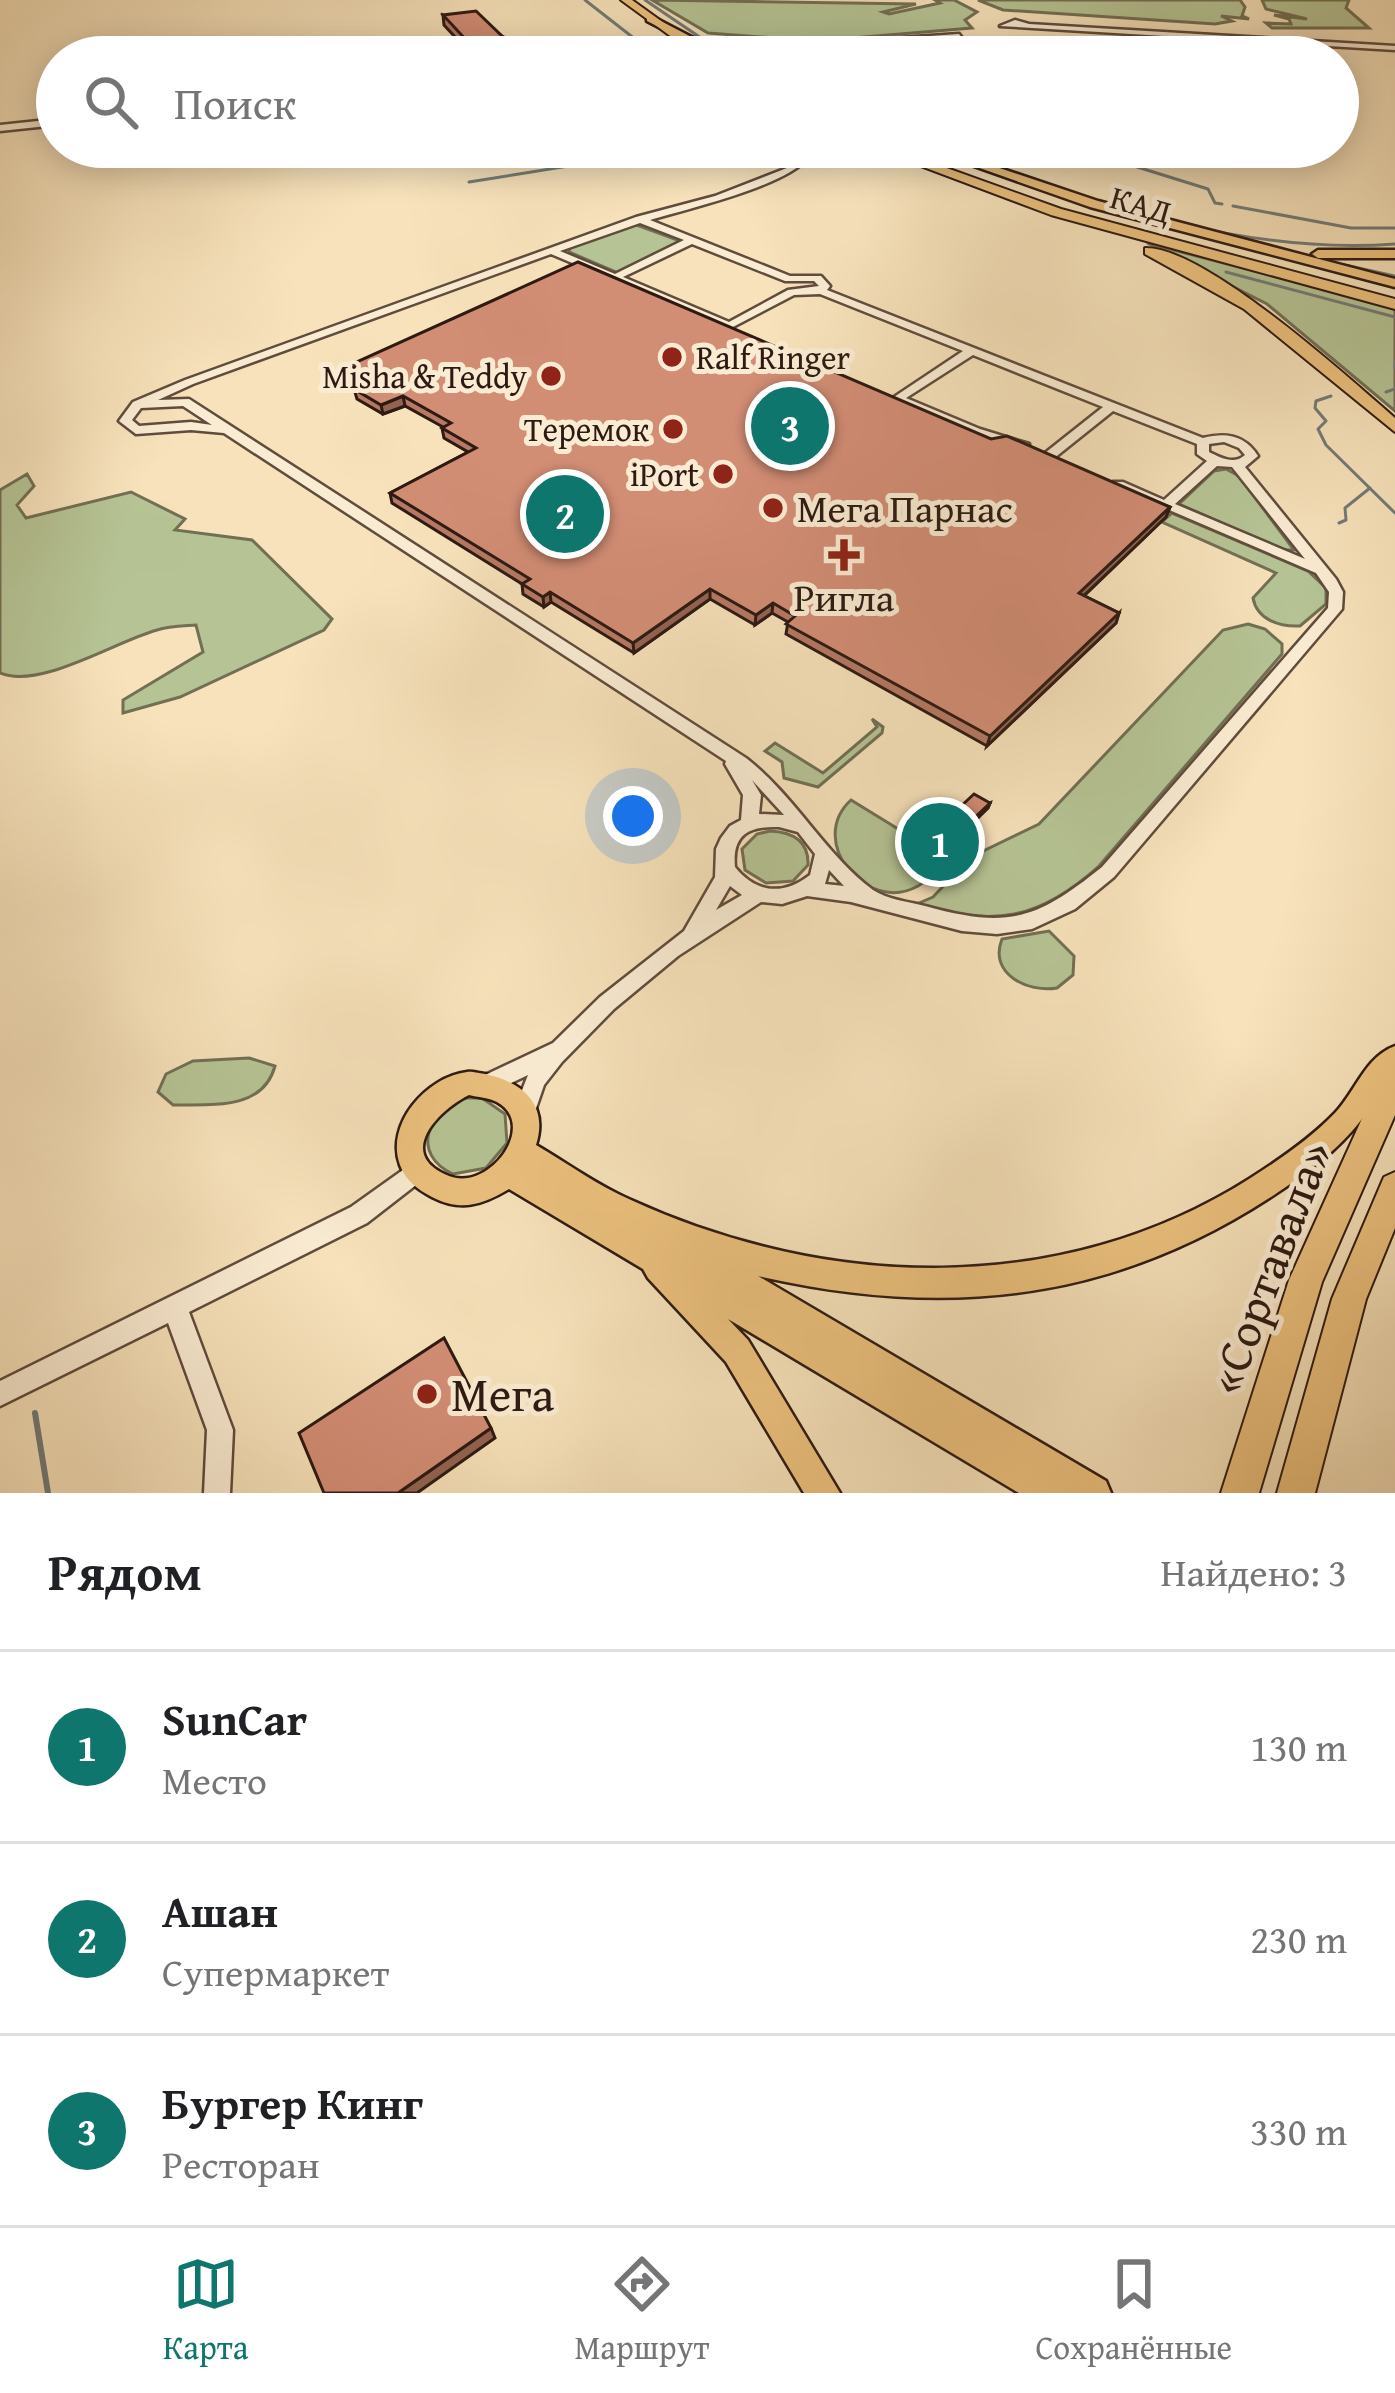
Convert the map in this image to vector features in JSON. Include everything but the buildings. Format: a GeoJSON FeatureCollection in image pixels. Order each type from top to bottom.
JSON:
{"type":"FeatureCollection","features":[{"type":"Feature","properties":{"kind":"highway"},"geometry":{"type":"LineString","coordinates":[[626,0],[660,36]]}},
{"type":"Feature","properties":{"kind":"highway"},"geometry":{"type":"LineString","coordinates":[[647,25],[667,36]]}},
{"type":"Feature","properties":{"kind":"highway","name":"КАД"},"geometry":{"type":"LineString","coordinates":[[934,168],[1019,199],[1395,304]]}},
{"type":"Feature","properties":{"kind":"highway","name":"КАД"},"geometry":{"type":"LineString","coordinates":[[973,168],[1133,221],[1395,288]]}},
{"type":"Feature","properties":{"kind":"highway"},"geometry":{"type":"LineString","coordinates":[[1019,199],[1214,281],[1276,322],[1395,427]]}},
{"type":"Feature","properties":{"kind":"highway","name":"«Сортавала»"},"geometry":{"type":"LineString","coordinates":[[1240,1491],[1306,1280],[1395,1080]]}},
{"type":"Feature","properties":{"kind":"highway","name":"«Сортавала»"},"geometry":{"type":"LineString","coordinates":[[1296,1493],[1349,1299],[1395,1188]]}},
{"type":"Feature","properties":{"kind":"main road"},"geometry":{"type":"LineString","coordinates":[[647,25],[681,36]]}},
{"type":"Feature","properties":{"kind":"main road"},"geometry":{"type":"LineString","coordinates":[[988,168],[1094,204],[1395,288]]}},
{"type":"Feature","properties":{"kind":"main road"},"geometry":{"type":"LineString","coordinates":[[1208,236],[1314,254],[1395,254]]}},
{"type":"Feature","properties":{"kind":"main road"},"geometry":{"type":"LineString","coordinates":[[635,1230],[755,1261],[902,1284],[1003,1282],[1108,1262],[1184,1235],[1256,1191],[1327,1138],[1357,1107],[1380,1068],[1395,1058]]}},
{"type":"Feature","properties":{"kind":"main road"},"geometry":{"type":"LineString","coordinates":[[488,1084],[510,1094],[524,1113],[516,1163],[477,1191],[460,1192],[428,1182],[418,1171],[411,1135],[418,1116],[449,1089],[488,1084]]}},
{"type":"Feature","properties":{"kind":"main road"},"geometry":{"type":"LineString","coordinates":[[516,1163],[1094,1493]]}},
{"type":"Feature","properties":{"kind":"main road"},"geometry":{"type":"LineString","coordinates":[[635,1230],[737,1351],[823,1493]]}},
{"type":"Feature","properties":{"kind":"main road"},"geometry":{"type":"LineString","coordinates":[[635,1230],[1051,1493]]}},
{"type":"Feature","properties":{"kind":"street"},"geometry":{"type":"LineString","coordinates":[[1029,26],[1195,36]]}},
{"type":"Feature","properties":{"kind":"street"},"geometry":{"type":"LineString","coordinates":[[1359,46],[1395,48]]}},
{"type":"Feature","properties":{"kind":"street"},"geometry":{"type":"LineString","coordinates":[[0,128],[36,124]]}},
{"type":"Feature","properties":{"kind":"street"},"geometry":{"type":"LineString","coordinates":[[226,432],[191,426],[129,426],[127,415],[137,405],[214,374],[551,250],[718,198],[796,168]]}},
{"type":"Feature","properties":{"kind":"street"},"geometry":{"type":"LineString","coordinates":[[639,219],[790,285],[821,291],[1203,442],[1224,438],[1247,447],[1252,457],[1237,465],[1214,461],[1203,454],[1203,442]]}},
{"type":"Feature","properties":{"kind":"street"},"geometry":{"type":"LineString","coordinates":[[616,277],[692,241]]}},
{"type":"Feature","properties":{"kind":"street"},"geometry":{"type":"LineString","coordinates":[[551,250],[729,326],[790,285]]}},
{"type":"Feature","properties":{"kind":"street"},"geometry":{"type":"LineString","coordinates":[[971,350],[898,399],[1068,464]]}},
{"type":"Feature","properties":{"kind":"street"},"geometry":{"type":"LineString","coordinates":[[158,429],[178,421],[190,388],[214,374]]}},
{"type":"Feature","properties":{"kind":"street"},"geometry":{"type":"LineString","coordinates":[[137,405],[184,402],[763,778],[824,854],[868,896]]}},
{"type":"Feature","properties":{"kind":"street"},"geometry":{"type":"LineString","coordinates":[[1049,456],[1112,406]]}},
{"type":"Feature","properties":{"kind":"street"},"geometry":{"type":"LineString","coordinates":[[1166,505],[1214,461]]}},
{"type":"Feature","properties":{"kind":"street"},"geometry":{"type":"LineString","coordinates":[[808,889],[868,896],[951,924],[984,927],[1041,919],[1083,896],[1335,609],[1336,592],[1237,465]]}},
{"type":"Feature","properties":{"kind":"street"},"geometry":{"type":"LineString","coordinates":[[1104,479],[1322,572]]}},
{"type":"Feature","properties":{"kind":"street"},"geometry":{"type":"LineString","coordinates":[[714,748],[747,780],[752,795],[749,824]]}},
{"type":"Feature","properties":{"kind":"street"},"geometry":{"type":"LineString","coordinates":[[689,935],[726,868],[727,842],[749,824],[778,820],[803,827]]}},
{"type":"Feature","properties":{"kind":"street"},"geometry":{"type":"LineString","coordinates":[[524,1113],[535,1081],[564,1046],[689,935],[759,896],[793,896],[808,889],[818,879],[824,854]]}},
{"type":"Feature","properties":{"kind":"street"},"geometry":{"type":"LineString","coordinates":[[726,868],[733,880],[759,896]]}},
{"type":"Feature","properties":{"kind":"street"},"geometry":{"type":"LineString","coordinates":[[488,1084],[564,1046]]}},
{"type":"Feature","properties":{"kind":"street"},"geometry":{"type":"LineString","coordinates":[[0,1394],[359,1215],[418,1171]]}},
{"type":"Feature","properties":{"kind":"street"},"geometry":{"type":"LineString","coordinates":[[176,1308],[220,1430],[217,1493]]}},
{"type":"Feature","properties":{"kind":"green space"},"geometry":{"type":"Polygon","coordinates":[[[652,0],[916,4],[883,12],[889,14],[940,3],[935,0],[954,0],[977,12],[965,20],[972,28],[876,36],[708,33],[652,0]]]}},
{"type":"Feature","properties":{"kind":"green space"},"geometry":{"type":"Polygon","coordinates":[[[978,0],[1240,0],[1245,7],[1242,16],[1249,19],[1221,16],[1232,21],[1215,24],[1003,10],[978,0]]]}},
{"type":"Feature","properties":{"kind":"green space"},"geometry":{"type":"Polygon","coordinates":[[[1262,0],[1349,0],[1346,8],[1369,28],[1272,28],[1266,23],[1291,24],[1274,15],[1307,19],[1266,9],[1262,0]]]}},
{"type":"Feature","properties":{"kind":"green space"},"geometry":{"type":"Polygon","coordinates":[[[634,224],[683,242],[618,273],[569,252],[570,247],[634,224]]]}},
{"type":"Feature","properties":{"kind":"green space"},"geometry":{"type":"Polygon","coordinates":[[[1147,243],[1395,308],[1395,411],[1267,304],[1147,243]]]}},
{"type":"Feature","properties":{"kind":"green space"},"geometry":{"type":"Polygon","coordinates":[[[1226,469],[1239,476],[1294,550],[1283,550],[1179,504],[1214,471],[1226,469]]]}},
{"type":"Feature","properties":{"kind":"green space"},"geometry":{"type":"Polygon","coordinates":[[[27,474],[34,486],[17,505],[26,518],[131,492],[185,519],[175,530],[252,540],[332,619],[324,630],[180,697],[123,713],[123,700],[203,652],[196,625],[157,630],[36,675],[0,673],[0,490],[27,474]]]}},
{"type":"Feature","properties":{"kind":"green space"},"geometry":{"type":"Polygon","coordinates":[[[1172,513],[1308,571],[1326,588],[1326,604],[1300,626],[1270,621],[1253,598],[1276,573],[1162,522],[1172,513]]]}},
{"type":"Feature","properties":{"kind":"green space"},"geometry":{"type":"Polygon","coordinates":[[[1248,624],[1265,629],[1282,644],[1282,654],[1099,866],[1056,898],[1014,914],[969,915],[917,904],[933,897],[971,857],[1039,824],[1223,630],[1248,624]]]}},
{"type":"Feature","properties":{"kind":"green space"},"geometry":{"type":"Polygon","coordinates":[[[872,719],[883,727],[882,733],[818,787],[784,778],[782,762],[765,751],[775,743],[823,773],[877,727],[872,719]]]}},
{"type":"Feature","properties":{"kind":"green space"},"geometry":{"type":"Polygon","coordinates":[[[851,800],[947,859],[918,886],[898,892],[879,891],[862,882],[848,869],[835,835],[839,817],[851,800]]]}},
{"type":"Feature","properties":{"kind":"green space"},"geometry":{"type":"Polygon","coordinates":[[[770,831],[792,836],[805,849],[808,865],[793,881],[766,883],[745,870],[742,849],[757,834],[770,831]]]}},
{"type":"Feature","properties":{"kind":"green space"},"geometry":{"type":"Polygon","coordinates":[[[1049,931],[1074,956],[1073,975],[1057,988],[1046,989],[1013,978],[1001,962],[1002,939],[1049,931]]]}},
{"type":"Feature","properties":{"kind":"green space"},"geometry":{"type":"Polygon","coordinates":[[[249,1058],[275,1066],[269,1081],[247,1098],[173,1105],[158,1092],[166,1074],[193,1061],[249,1058]]]}},
{"type":"Feature","properties":{"kind":"green space"},"geometry":{"type":"Polygon","coordinates":[[[466,1098],[482,1098],[505,1114],[507,1143],[486,1168],[453,1174],[431,1155],[429,1133],[441,1112],[466,1098]]]}},
{"type":"Feature","properties":{"kind":"waterway"},"geometry":{"type":"LineString","coordinates":[[585,0],[631,36]]}},
{"type":"Feature","properties":{"kind":"waterway"},"geometry":{"type":"LineString","coordinates":[[645,0],[698,36]]}},
{"type":"Feature","properties":{"kind":"waterway"},"geometry":{"type":"LineString","coordinates":[[469,182],[556,168]]}},
{"type":"Feature","properties":{"kind":"waterway"},"geometry":{"type":"LineString","coordinates":[[1001,168],[1108,204],[1221,232],[1278,241],[1395,244]]}},
{"type":"Feature","properties":{"kind":"waterway"},"geometry":{"type":"LineString","coordinates":[[1140,168],[1208,189],[1215,203],[1222,204]]}},
{"type":"Feature","properties":{"kind":"waterway"},"geometry":{"type":"LineString","coordinates":[[1233,206],[1351,228],[1395,228]]}},
{"type":"Feature","properties":{"kind":"waterway"},"geometry":{"type":"LineString","coordinates":[[1345,265],[1395,276]]}},
{"type":"Feature","properties":{"kind":"waterway"},"geometry":{"type":"LineString","coordinates":[[1226,272],[1395,317]]}},
{"type":"Feature","properties":{"kind":"waterway"},"geometry":{"type":"LineString","coordinates":[[1395,362],[1395,368]]}},
{"type":"Feature","properties":{"kind":"waterway"},"geometry":{"type":"LineString","coordinates":[[1386,392],[1395,389]]}},
{"type":"Feature","properties":{"kind":"waterway"},"geometry":{"type":"LineString","coordinates":[[1331,396],[1316,401],[1315,408],[1326,421],[1318,429],[1326,445],[1370,488]]}},
{"type":"Feature","properties":{"kind":"waterway"},"geometry":{"type":"LineString","coordinates":[[1339,523],[1346,520],[1345,508],[1370,488]]}},
{"type":"Feature","properties":{"kind":"waterway"},"geometry":{"type":"LineString","coordinates":[[1370,488],[1395,513]]}},
{"type":"Feature","properties":{"kind":"waterway"},"geometry":{"type":"LineString","coordinates":[[35,1413],[48,1493]]}},
{"type":"Feature","properties":{"kind":"place","name":"Ralf Ringer"},"geometry":{"type":"Point","coordinates":[672,357]}},
{"type":"Feature","properties":{"kind":"place","name":"Misha & Teddy"},"geometry":{"type":"Point","coordinates":[551,376]}},
{"type":"Feature","properties":{"kind":"place","name":"Бургер Кинг"},"geometry":{"type":"Point","coordinates":[790,426]}},
{"type":"Feature","properties":{"kind":"place","name":"Теремок"},"geometry":{"type":"Point","coordinates":[673,429]}},
{"type":"Feature","properties":{"kind":"place","name":"iPort"},"geometry":{"type":"Point","coordinates":[723,474]}},
{"type":"Feature","properties":{"kind":"place","name":"Мега Парнас"},"geometry":{"type":"Point","coordinates":[773,508]}},
{"type":"Feature","properties":{"kind":"place","name":"Ашан"},"geometry":{"type":"Point","coordinates":[565,514]}},
{"type":"Feature","properties":{"kind":"place","name":"Ригла"},"geometry":{"type":"Point","coordinates":[844,555]}},
{"type":"Feature","properties":{"kind":"place","name":"SunCar"},"geometry":{"type":"Point","coordinates":[940,842]}},
{"type":"Feature","properties":{"kind":"place","name":"Мега"},"geometry":{"type":"Point","coordinates":[427,1394]}}]}
